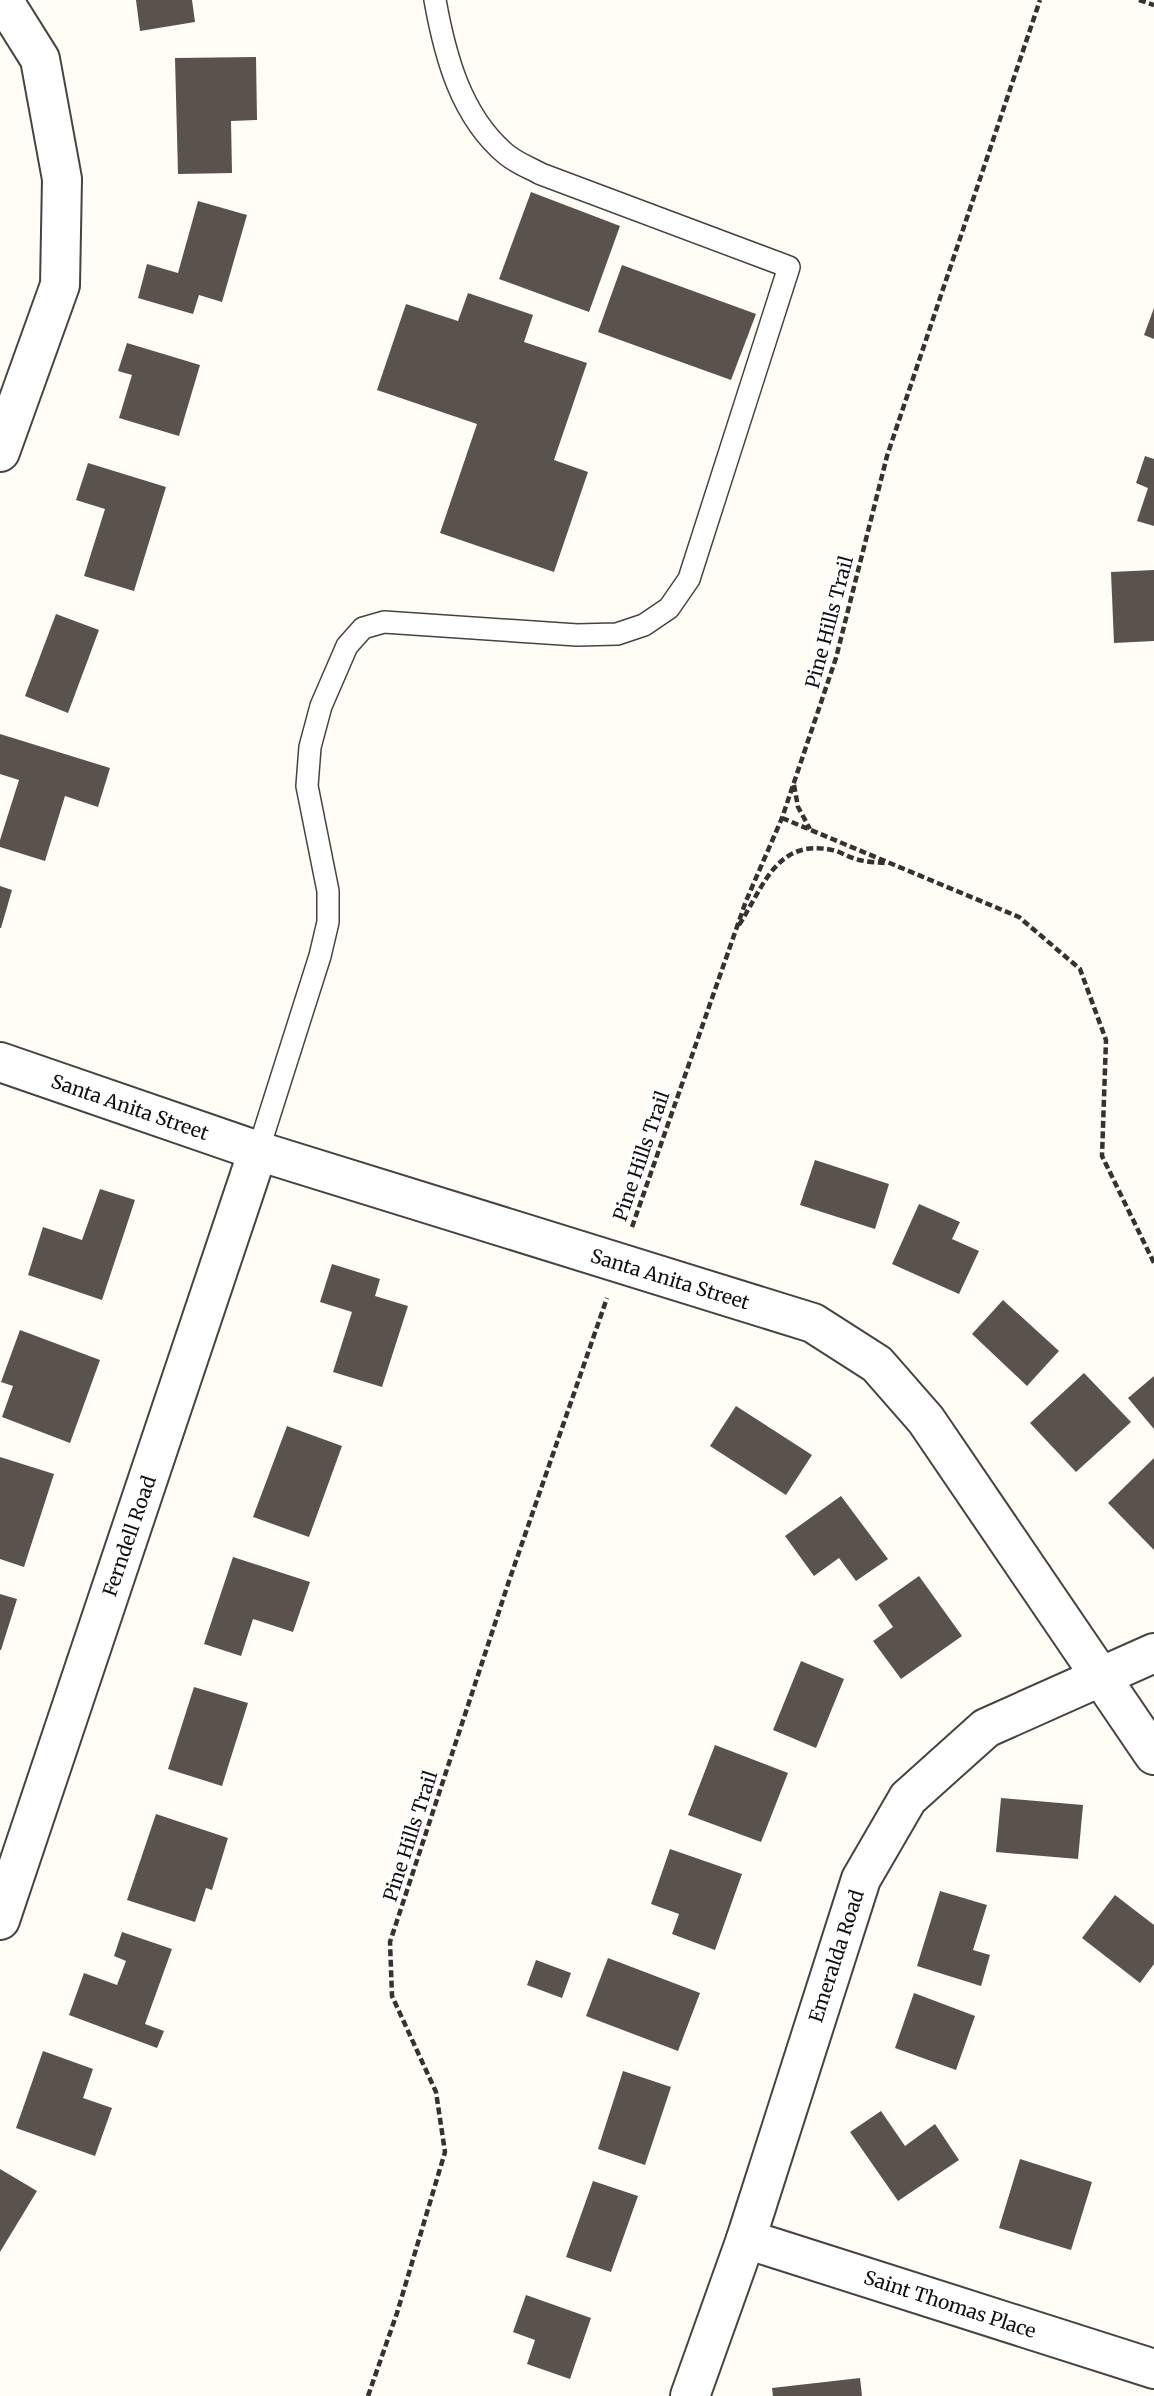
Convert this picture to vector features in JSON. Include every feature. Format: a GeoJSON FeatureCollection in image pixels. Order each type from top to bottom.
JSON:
{"type":"FeatureCollection","features":[{"type":"Feature","properties":{"kind":"street"},"geometry":{"type":"LineString","coordinates":[[0,452],[60,285],[62,179],[40,59],[3,0]]}},
{"type":"Feature","properties":{"kind":"street","name":"Santa Anita Street"},"geometry":{"type":"LineString","coordinates":[[0,1062],[258,1151],[813,1323],[877,1364],[926,1420],[1154,1755]]}},
{"type":"Feature","properties":{"kind":"street","name":"Ferndell Road"},"geometry":{"type":"LineString","coordinates":[[0,1920],[258,1151]]}},
{"type":"Feature","properties":{"kind":"street","name":"Emeralda Road"},"geometry":{"type":"LineString","coordinates":[[690,2396],[746,2239],[861,1879],[908,1798],[986,1728],[1154,1653]]}},
{"type":"Feature","properties":{"kind":"street","name":"Saint Thomas Place"},"geometry":{"type":"LineString","coordinates":[[746,2239],[1154,2369]]}},
{"type":"Feature","properties":{"kind":"lane"},"geometry":{"type":"LineString","coordinates":[[258,1151],[320,956],[328,922],[328,891],[307,786],[310,747],[321,706],[347,646],[363,628],[384,622],[577,635],[617,634],[644,625],[669,608],[690,579],[789,267],[541,174],[508,156],[479,126],[455,81],[440,32],[435,0]]}},
{"type":"Feature","properties":{"kind":"path","name":"Pine Hills Trail"},"geometry":{"type":"LineString","coordinates":[[630,1232],[735,932],[782,818],[836,658],[887,456],[1040,0]]}},
{"type":"Feature","properties":{"kind":"path"},"geometry":{"type":"LineString","coordinates":[[1139,0],[1154,5]]}},
{"type":"Feature","properties":{"kind":"path"},"geometry":{"type":"LineString","coordinates":[[793,783],[798,807],[810,830]]}},
{"type":"Feature","properties":{"kind":"path"},"geometry":{"type":"LineString","coordinates":[[782,818],[1019,917],[1080,969],[1106,1041],[1102,1156],[1154,1263]]}},
{"type":"Feature","properties":{"kind":"path"},"geometry":{"type":"LineString","coordinates":[[735,932],[755,901],[770,870],[792,853],[817,848],[835,850],[855,859],[891,864]]}},
{"type":"Feature","properties":{"kind":"path","name":"Pine Hills Trail"},"geometry":{"type":"LineString","coordinates":[[368,2396],[397,2313],[445,2152],[436,2092],[393,1996],[390,1942],[509,1581],[610,1289]]}},
{"type":"Feature","properties":{"kind":"building"},"geometry":{"type":"Polygon","coordinates":[[[136,0],[192,0],[195,22],[140,31],[136,0]]]}},
{"type":"Feature","properties":{"kind":"building"},"geometry":{"type":"Polygon","coordinates":[[[256,57],[257,120],[231,121],[232,173],[178,174],[175,58],[256,57]]]}},
{"type":"Feature","properties":{"kind":"building"},"geometry":{"type":"Polygon","coordinates":[[[531,192],[620,226],[589,312],[499,279],[531,192]]]}},
{"type":"Feature","properties":{"kind":"building"},"geometry":{"type":"Polygon","coordinates":[[[198,201],[247,215],[222,302],[199,295],[193,314],[138,298],[147,264],[178,273],[198,201]]]}},
{"type":"Feature","properties":{"kind":"building"},"geometry":{"type":"Polygon","coordinates":[[[622,265],[756,314],[731,380],[598,332],[622,265]]]}},
{"type":"Feature","properties":{"kind":"building"},"geometry":{"type":"Polygon","coordinates":[[[468,293],[533,315],[524,342],[587,363],[554,460],[588,472],[554,572],[440,533],[477,424],[377,390],[406,304],[458,321],[468,293]]]}},
{"type":"Feature","properties":{"kind":"building"},"geometry":{"type":"Polygon","coordinates":[[[1154,308],[1154,339],[1144,335],[1154,308]]]}},
{"type":"Feature","properties":{"kind":"building"},"geometry":{"type":"Polygon","coordinates":[[[127,343],[200,365],[179,436],[119,418],[132,375],[118,371],[127,343]]]}},
{"type":"Feature","properties":{"kind":"building"},"geometry":{"type":"Polygon","coordinates":[[[1145,456],[1154,459],[1154,526],[1137,521],[1148,488],[1136,483],[1145,456]]]}},
{"type":"Feature","properties":{"kind":"building"},"geometry":{"type":"Polygon","coordinates":[[[88,463],[166,487],[134,591],[84,576],[105,509],[76,500],[88,463]]]}},
{"type":"Feature","properties":{"kind":"building"},"geometry":{"type":"Polygon","coordinates":[[[1154,570],[1154,641],[1114,643],[1111,572],[1154,570]]]}},
{"type":"Feature","properties":{"kind":"building"},"geometry":{"type":"Polygon","coordinates":[[[56,614],[99,630],[68,713],[25,696],[56,614]]]}},
{"type":"Feature","properties":{"kind":"building"},"geometry":{"type":"Polygon","coordinates":[[[0,734],[110,768],[98,807],[65,796],[45,861],[0,847],[19,780],[0,774],[0,734]]]}},
{"type":"Feature","properties":{"kind":"building"},"geometry":{"type":"Polygon","coordinates":[[[0,886],[12,890],[1,928],[0,928],[0,886]]]}},
{"type":"Feature","properties":{"kind":"building"},"geometry":{"type":"Polygon","coordinates":[[[815,1160],[889,1184],[875,1229],[800,1205],[815,1160]]]}},
{"type":"Feature","properties":{"kind":"building"},"geometry":{"type":"Polygon","coordinates":[[[100,1189],[135,1200],[102,1300],[28,1275],[43,1227],[82,1240],[100,1189]]]}},
{"type":"Feature","properties":{"kind":"building"},"geometry":{"type":"Polygon","coordinates":[[[919,1204],[960,1222],[952,1239],[979,1251],[959,1294],[892,1264],[919,1204]]]}},
{"type":"Feature","properties":{"kind":"building"},"geometry":{"type":"Polygon","coordinates":[[[332,1264],[380,1279],[375,1296],[408,1306],[382,1387],[333,1372],[352,1312],[320,1302],[332,1264]]]}},
{"type":"Feature","properties":{"kind":"building"},"geometry":{"type":"Polygon","coordinates":[[[1003,1300],[1059,1351],[1027,1386],[972,1334],[1003,1300]]]}},
{"type":"Feature","properties":{"kind":"building"},"geometry":{"type":"Polygon","coordinates":[[[20,1330],[100,1360],[70,1443],[2,1417],[13,1386],[1,1382],[20,1330]]]}},
{"type":"Feature","properties":{"kind":"building"},"geometry":{"type":"Polygon","coordinates":[[[1084,1373],[1131,1422],[1076,1472],[1030,1423],[1084,1373]]]}},
{"type":"Feature","properties":{"kind":"building"},"geometry":{"type":"Polygon","coordinates":[[[1154,1376],[1154,1429],[1128,1398],[1154,1376]]]}},
{"type":"Feature","properties":{"kind":"building"},"geometry":{"type":"Polygon","coordinates":[[[736,1406],[812,1455],[786,1495],[710,1446],[736,1406]]]}},
{"type":"Feature","properties":{"kind":"building"},"geometry":{"type":"Polygon","coordinates":[[[287,1426],[342,1446],[309,1537],[253,1517],[287,1426]]]}},
{"type":"Feature","properties":{"kind":"building"},"geometry":{"type":"Polygon","coordinates":[[[0,1457],[54,1474],[24,1567],[0,1559],[0,1457]]]}},
{"type":"Feature","properties":{"kind":"building"},"geometry":{"type":"Polygon","coordinates":[[[1154,1458],[1154,1550],[1108,1503],[1154,1458]]]}},
{"type":"Feature","properties":{"kind":"building"},"geometry":{"type":"Polygon","coordinates":[[[841,1496],[888,1559],[856,1581],[839,1558],[814,1576],[785,1536],[841,1496]]]}},
{"type":"Feature","properties":{"kind":"building"},"geometry":{"type":"Polygon","coordinates":[[[233,1557],[310,1582],[293,1632],[253,1619],[241,1656],[204,1644],[233,1557]]]}},
{"type":"Feature","properties":{"kind":"building"},"geometry":{"type":"Polygon","coordinates":[[[919,1576],[962,1636],[901,1679],[873,1641],[893,1627],[878,1605],[919,1576]]]}},
{"type":"Feature","properties":{"kind":"building"},"geometry":{"type":"Polygon","coordinates":[[[0,1594],[17,1599],[1,1650],[0,1650],[0,1594]]]}},
{"type":"Feature","properties":{"kind":"building"},"geometry":{"type":"Polygon","coordinates":[[[801,1661],[844,1679],[816,1748],[773,1730],[801,1661]]]}},
{"type":"Feature","properties":{"kind":"building"},"geometry":{"type":"Polygon","coordinates":[[[194,1687],[248,1703],[222,1786],[168,1769],[194,1687]]]}},
{"type":"Feature","properties":{"kind":"building"},"geometry":{"type":"Polygon","coordinates":[[[715,1745],[788,1773],[761,1842],[688,1815],[715,1745]]]}},
{"type":"Feature","properties":{"kind":"building"},"geometry":{"type":"Polygon","coordinates":[[[1001,1798],[1083,1805],[1078,1859],[996,1852],[1001,1798]]]}},
{"type":"Feature","properties":{"kind":"building"},"geometry":{"type":"Polygon","coordinates":[[[156,1814],[228,1838],[212,1890],[206,1888],[195,1922],[127,1900],[156,1814]]]}},
{"type":"Feature","properties":{"kind":"building"},"geometry":{"type":"Polygon","coordinates":[[[670,1849],[742,1874],[715,1950],[672,1934],[679,1914],[651,1904],[670,1849]]]}},
{"type":"Feature","properties":{"kind":"building"},"geometry":{"type":"Polygon","coordinates":[[[940,1891],[987,1905],[973,1950],[990,1955],[981,1986],[917,1966],[940,1891]]]}},
{"type":"Feature","properties":{"kind":"building"},"geometry":{"type":"Polygon","coordinates":[[[1115,1895],[1154,1925],[1154,1964],[1140,1983],[1082,1938],[1115,1895]]]}},
{"type":"Feature","properties":{"kind":"building"},"geometry":{"type":"Polygon","coordinates":[[[122,1932],[172,1949],[145,2024],[164,2031],[157,2048],[69,2015],[84,1973],[117,1985],[126,1961],[114,1956],[122,1932]]]}},
{"type":"Feature","properties":{"kind":"building"},"geometry":{"type":"Polygon","coordinates":[[[608,1958],[700,1993],[678,2051],[586,2016],[608,1958]]]}},
{"type":"Feature","properties":{"kind":"building"},"geometry":{"type":"Polygon","coordinates":[[[536,1960],[571,1973],[562,1998],[527,1985],[536,1960]]]}},
{"type":"Feature","properties":{"kind":"building"},"geometry":{"type":"Polygon","coordinates":[[[914,1993],[975,2016],[956,2070],[895,2048],[914,1993]]]}},
{"type":"Feature","properties":{"kind":"building"},"geometry":{"type":"Polygon","coordinates":[[[43,2051],[93,2069],[83,2098],[112,2108],[95,2156],[16,2128],[43,2051]]]}},
{"type":"Feature","properties":{"kind":"building"},"geometry":{"type":"Polygon","coordinates":[[[623,2071],[671,2087],[645,2165],[598,2149],[623,2071]]]}},
{"type":"Feature","properties":{"kind":"building"},"geometry":{"type":"Polygon","coordinates":[[[881,2111],[905,2146],[935,2124],[959,2160],[898,2201],[850,2132],[881,2111]]]}},
{"type":"Feature","properties":{"kind":"building"},"geometry":{"type":"Polygon","coordinates":[[[1020,2159],[1092,2182],[1071,2250],[999,2228],[1020,2159]]]}},
{"type":"Feature","properties":{"kind":"building"},"geometry":{"type":"Polygon","coordinates":[[[0,2169],[37,2191],[0,2252],[0,2169]]]}},
{"type":"Feature","properties":{"kind":"building"},"geometry":{"type":"Polygon","coordinates":[[[593,2181],[638,2196],[611,2272],[566,2257],[593,2181]]]}},
{"type":"Feature","properties":{"kind":"building"},"geometry":{"type":"Polygon","coordinates":[[[526,2295],[591,2318],[570,2379],[527,2364],[535,2340],[513,2332],[526,2295]]]}},
{"type":"Feature","properties":{"kind":"building"},"geometry":{"type":"Polygon","coordinates":[[[860,2378],[862,2396],[773,2396],[772,2388],[860,2378]]]}}]}
